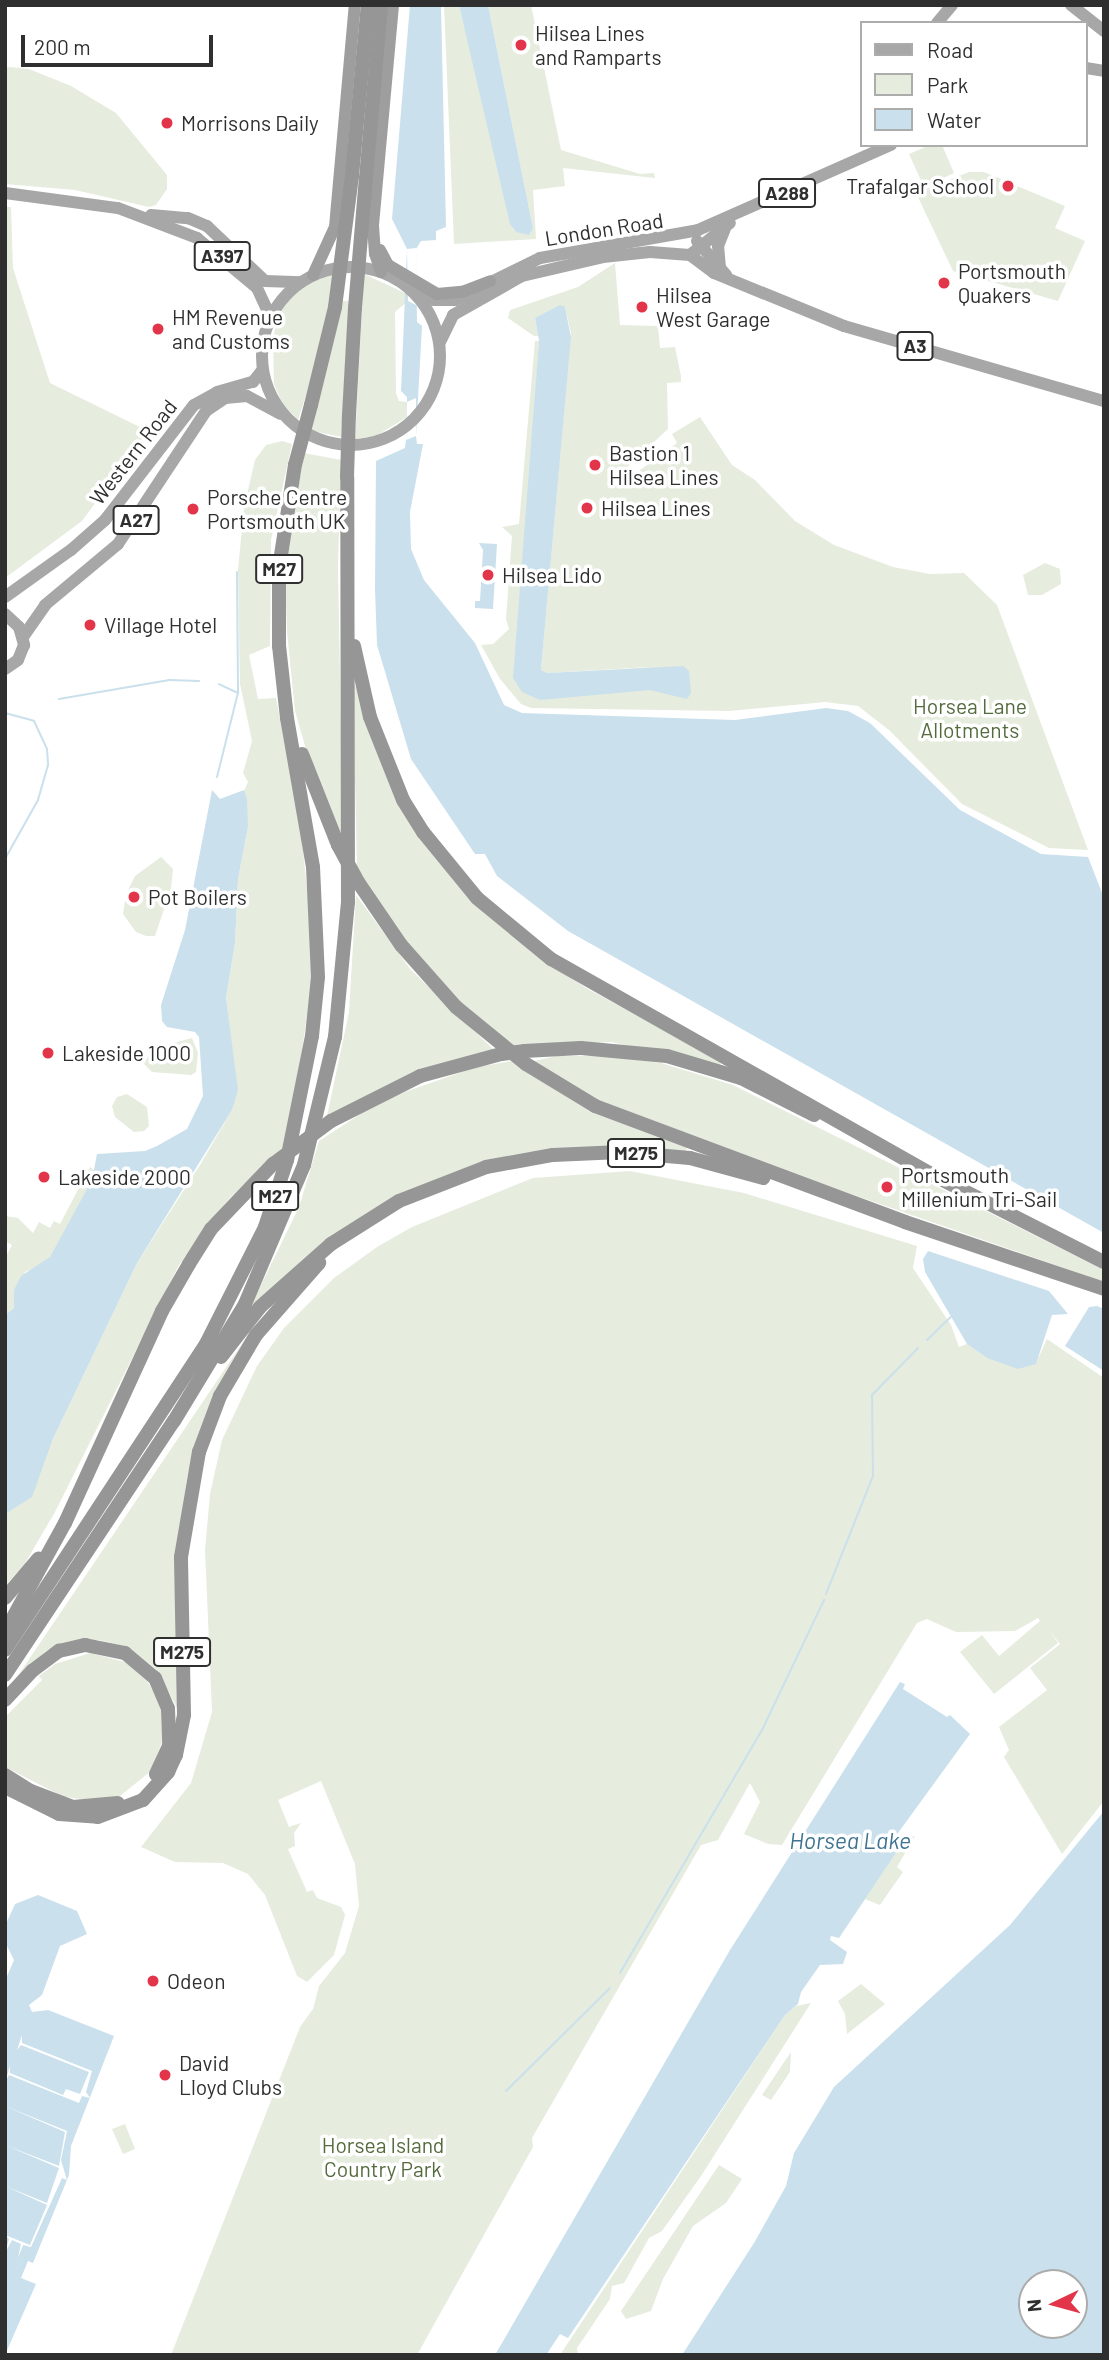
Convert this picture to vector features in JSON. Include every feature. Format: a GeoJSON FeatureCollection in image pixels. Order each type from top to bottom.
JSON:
{"type":"FeatureCollection","features":[{"type":"Feature","properties":{"kind":"highway"},"geometry":{"type":"LineString","coordinates":[[313,275],[335,227],[355,5]]}},
{"type":"Feature","properties":{"kind":"highway","name":"M27"},"geometry":{"type":"LineString","coordinates":[[5,1675],[174,1421],[245,1304],[280,1229],[304,1165],[328,1073],[343,983],[348,902],[347,477],[368,5]]}},
{"type":"Feature","properties":{"kind":"highway","name":"M27"},"geometry":{"type":"LineString","coordinates":[[5,1650],[206,1344],[265,1227],[287,1160],[312,1036],[317,924],[313,867],[282,675],[279,568],[295,465],[335,307],[359,177],[381,5]]}},
{"type":"Feature","properties":{"kind":"highway"},"geometry":{"type":"LineString","coordinates":[[381,272],[373,242],[393,5]]}},
{"type":"Feature","properties":{"kind":"highway"},"geometry":{"type":"LineString","coordinates":[[376,205],[382,257],[422,294],[449,295],[490,281]]}},
{"type":"Feature","properties":{"kind":"highway"},"geometry":{"type":"LineString","coordinates":[[346,570],[358,674],[384,759],[423,832],[477,898],[551,959],[937,1177]]}},
{"type":"Feature","properties":{"kind":"highway"},"geometry":{"type":"LineString","coordinates":[[282,675],[305,766],[338,845],[358,882],[401,946],[456,1007],[505,1050],[559,1086],[643,1126],[905,1222]]}},
{"type":"Feature","properties":{"kind":"highway"},"geometry":{"type":"LineString","coordinates":[[5,1632],[44,1565],[189,1264],[220,1219],[273,1164],[331,1121],[420,1076],[501,1054],[524,1051],[629,1050],[699,1065],[741,1078],[1104,1262]]}},
{"type":"Feature","properties":{"kind":"highway","name":"M275"},"geometry":{"type":"LineString","coordinates":[[5,1787],[59,1814],[98,1817],[143,1800],[168,1772],[176,1755],[184,1714],[184,1527],[209,1423],[236,1366],[283,1301],[370,1218],[425,1189],[486,1167],[553,1155],[621,1152],[690,1158],[905,1222],[1104,1289]]}},
{"type":"Feature","properties":{"kind":"highway"},"geometry":{"type":"LineString","coordinates":[[174,1421],[260,1307],[298,1270],[370,1218]]}},
{"type":"Feature","properties":{"kind":"highway"},"geometry":{"type":"LineString","coordinates":[[5,1598],[38,1560],[99,1450]]}},
{"type":"Feature","properties":{"kind":"highway"},"geometry":{"type":"LineString","coordinates":[[5,1700],[32,1671],[59,1651],[85,1645],[105,1647],[125,1653],[155,1678],[164,1693],[171,1727],[162,1765],[153,1778],[109,1806],[56,1802],[5,1775]]}},
{"type":"Feature","properties":{"kind":"main road"},"geometry":{"type":"LineString","coordinates":[[939,21],[952,5]]}},
{"type":"Feature","properties":{"kind":"main road"},"geometry":{"type":"LineString","coordinates":[[1071,5],[1104,31]]}},
{"type":"Feature","properties":{"kind":"main road","name":"London Road"},"geometry":{"type":"LineString","coordinates":[[836,169],[867,147]]}},
{"type":"Feature","properties":{"kind":"main road","name":"London Road"},"geometry":{"type":"LineString","coordinates":[[490,281],[556,254],[658,241],[738,216],[886,147]]}},
{"type":"Feature","properties":{"kind":"main road","name":"A397"},"geometry":{"type":"LineString","coordinates":[[5,193],[78,200],[137,214],[198,238],[238,268],[264,300],[265,333]]}},
{"type":"Feature","properties":{"kind":"main road","name":"A397"},"geometry":{"type":"LineString","coordinates":[[137,214],[171,215],[207,226],[265,281],[301,282]]}},
{"type":"Feature","properties":{"kind":"main road"},"geometry":{"type":"LineString","coordinates":[[727,276],[718,261],[719,241],[738,216]]}},
{"type":"Feature","properties":{"kind":"main road","name":"London Road"},"geometry":{"type":"LineString","coordinates":[[440,348],[442,332],[453,315],[535,271],[639,253],[690,254],[738,216]]}},
{"type":"Feature","properties":{"kind":"main road"},"geometry":{"type":"LineString","coordinates":[[658,241],[689,239],[703,245],[727,276]]}},
{"type":"Feature","properties":{"kind":"main road","name":"A3"},"geometry":{"type":"LineString","coordinates":[[690,254],[727,276],[855,330],[1104,401]]}},
{"type":"Feature","properties":{"kind":"main road"},"geometry":{"type":"LineString","coordinates":[[286,416],[270,393],[263,369],[265,333],[278,305],[301,282],[313,275],[349,267],[403,278]]}},
{"type":"Feature","properties":{"kind":"main road"},"geometry":{"type":"LineString","coordinates":[[241,391],[286,416],[312,436],[340,444],[378,441],[401,429],[422,410],[436,383],[440,348],[433,320],[422,294]]}},
{"type":"Feature","properties":{"kind":"main road","name":"Western Road"},"geometry":{"type":"LineString","coordinates":[[5,670],[23,653],[23,636],[45,606],[118,544],[206,411],[241,391],[263,369]]}},
{"type":"Feature","properties":{"kind":"main road","name":"Western Road"},"geometry":{"type":"LineString","coordinates":[[5,597],[71,550],[105,520],[194,405],[241,391]]}},
{"type":"Feature","properties":{"kind":"main road"},"geometry":{"type":"LineString","coordinates":[[5,614],[23,636]]}},
{"type":"Feature","properties":{"kind":"green space"},"geometry":{"type":"Polygon","coordinates":[[[444,5],[459,5],[514,230],[525,234],[533,228],[488,5],[531,5],[561,150],[640,174],[654,173],[655,178],[563,168],[565,186],[533,190],[536,239],[454,244],[444,5]]]}},
{"type":"Feature","properties":{"kind":"green space"},"geometry":{"type":"Polygon","coordinates":[[[5,68],[29,69],[71,86],[116,113],[167,175],[167,189],[156,205],[149,207],[75,190],[5,184],[5,68]]]}},
{"type":"Feature","properties":{"kind":"green space"},"geometry":{"type":"Polygon","coordinates":[[[925,147],[943,147],[954,173],[924,187],[909,154],[925,147]]]}},
{"type":"Feature","properties":{"kind":"green space"},"geometry":{"type":"Polygon","coordinates":[[[969,172],[984,172],[1065,206],[1055,228],[1085,241],[1058,301],[953,271],[916,193],[969,172]]]}},
{"type":"Feature","properties":{"kind":"green space"},"geometry":{"type":"Polygon","coordinates":[[[5,207],[11,207],[13,268],[50,383],[148,431],[82,521],[5,578],[5,207]]]}},
{"type":"Feature","properties":{"kind":"green space","name":"Horsea Lane Allotments"},"geometry":{"type":"Polygon","coordinates":[[[615,263],[620,325],[658,326],[660,348],[675,347],[681,376],[681,382],[667,383],[668,429],[628,466],[632,476],[677,443],[672,434],[700,417],[732,465],[755,480],[795,521],[834,545],[893,567],[930,574],[964,573],[997,605],[1088,850],[1049,848],[962,804],[889,730],[858,706],[825,702],[729,711],[531,708],[521,704],[500,679],[481,645],[493,644],[509,629],[506,619],[512,536],[502,527],[519,524],[535,341],[539,341],[516,677],[668,666],[547,673],[541,670],[571,333],[565,307],[535,318],[538,336],[508,318],[510,310],[578,287],[615,263]]]}},
{"type":"Feature","properties":{"kind":"green space"},"geometry":{"type":"Polygon","coordinates":[[[335,273],[319,355],[298,420],[282,403],[274,384],[273,338],[278,317],[291,295],[311,281],[335,273]]]}},
{"type":"Feature","properties":{"kind":"green space"},"geometry":{"type":"Polygon","coordinates":[[[364,274],[407,294],[408,301],[395,312],[396,393],[399,401],[407,402],[407,417],[376,436],[355,439],[364,274]]]}},
{"type":"Feature","properties":{"kind":"green space"},"geometry":{"type":"Polygon","coordinates":[[[343,301],[349,301],[341,437],[309,430],[343,301]]]}},
{"type":"Feature","properties":{"kind":"green space"},"geometry":{"type":"Polygon","coordinates":[[[282,441],[292,444],[271,540],[270,646],[249,655],[258,699],[276,698],[301,830],[309,909],[312,980],[289,1142],[229,1199],[179,1265],[55,1512],[24,1565],[5,1586],[5,1514],[52,1441],[137,1263],[232,1110],[237,1090],[226,998],[235,943],[238,879],[248,827],[243,793],[248,782],[243,773],[252,741],[240,684],[238,570],[244,507],[255,460],[266,445],[282,441]]]}},
{"type":"Feature","properties":{"kind":"green space"},"geometry":{"type":"Polygon","coordinates":[[[304,453],[341,460],[338,568],[343,842],[316,784],[295,711],[287,632],[285,567],[304,453]]]}},
{"type":"Feature","properties":{"kind":"green space"},"geometry":{"type":"Polygon","coordinates":[[[1045,563],[1060,569],[1061,584],[1042,595],[1028,595],[1023,575],[1045,563]]]}},
{"type":"Feature","properties":{"kind":"green space"},"geometry":{"type":"Polygon","coordinates":[[[353,686],[358,686],[397,795],[531,952],[586,988],[722,1061],[719,1066],[611,1042],[509,1048],[458,1004],[395,931],[357,869],[353,686]]]}},
{"type":"Feature","properties":{"kind":"green space"},"geometry":{"type":"Polygon","coordinates":[[[161,857],[173,869],[171,888],[155,936],[146,936],[136,932],[123,914],[126,894],[135,876],[161,857]]]}},
{"type":"Feature","properties":{"kind":"green space"},"geometry":{"type":"Polygon","coordinates":[[[356,895],[411,970],[494,1050],[418,1069],[327,1116],[349,1012],[356,895]]]}},
{"type":"Feature","properties":{"kind":"green space"},"geometry":{"type":"Polygon","coordinates":[[[192,1038],[198,1053],[196,1072],[191,1075],[152,1072],[144,1064],[152,1049],[192,1038]]]}},
{"type":"Feature","properties":{"kind":"green space"},"geometry":{"type":"Polygon","coordinates":[[[556,1056],[608,1056],[661,1063],[733,1085],[1104,1270],[1104,1282],[702,1142],[595,1100],[530,1062],[556,1056]]]}},
{"type":"Feature","properties":{"kind":"green space"},"geometry":{"type":"Polygon","coordinates":[[[513,1061],[583,1105],[687,1147],[686,1151],[566,1148],[384,1205],[345,1227],[243,1322],[299,1207],[319,1141],[382,1100],[476,1067],[513,1061]]]}},
{"type":"Feature","properties":{"kind":"green space"},"geometry":{"type":"Polygon","coordinates":[[[127,1094],[147,1107],[149,1126],[144,1131],[134,1132],[115,1117],[112,1106],[117,1097],[127,1094]]]}},
{"type":"Feature","properties":{"kind":"green space"},"geometry":{"type":"Polygon","coordinates":[[[90,1167],[95,1171],[92,1180],[57,1247],[46,1263],[25,1272],[14,1308],[5,1315],[5,1258],[12,1245],[5,1241],[5,1216],[18,1218],[33,1233],[39,1222],[50,1228],[54,1221],[60,1224],[90,1167]]]}},
{"type":"Feature","properties":{"kind":"green space","name":"Horsea Island Country Park"},"geometry":{"type":"Polygon","coordinates":[[[630,1171],[744,1193],[917,1246],[913,1268],[951,1325],[959,1347],[967,1344],[987,1358],[1036,1363],[1047,1339],[1104,1378],[1104,1801],[1062,1854],[1004,1757],[1009,1750],[999,1727],[1047,1690],[1030,1668],[1060,1644],[1050,1631],[1058,1643],[994,1694],[960,1652],[982,1635],[999,1656],[1040,1621],[1038,1618],[1015,1631],[956,1632],[927,1619],[917,1623],[782,1845],[768,1844],[744,1834],[760,1802],[750,1783],[718,1840],[701,1845],[532,2138],[533,2147],[417,2355],[171,2355],[300,2027],[313,2009],[319,1986],[345,1953],[359,1906],[355,1864],[321,1781],[278,1800],[289,1827],[301,1823],[294,1833],[295,1846],[288,1849],[307,1892],[313,1890],[317,1898],[341,1907],[345,1915],[334,1955],[307,1982],[297,1976],[265,1895],[248,1874],[223,1863],[175,1862],[141,1847],[191,1783],[212,1712],[205,1550],[210,1494],[222,1440],[257,1366],[284,1328],[334,1278],[377,1247],[412,1227],[533,1178],[630,1171]]]}},
{"type":"Feature","properties":{"kind":"green space"},"geometry":{"type":"Polygon","coordinates":[[[256,1323],[207,1416],[188,1473],[178,1537],[180,1713],[156,1669],[128,1647],[99,1640],[71,1641],[46,1651],[11,1686],[256,1323]]]}},
{"type":"Feature","properties":{"kind":"green space"},"geometry":{"type":"Polygon","coordinates":[[[90,1653],[125,1662],[143,1674],[164,1709],[165,1734],[151,1771],[120,1796],[98,1801],[64,1797],[5,1767],[5,1717],[42,1680],[39,1676],[55,1664],[90,1653]]]}},
{"type":"Feature","properties":{"kind":"green space"},"geometry":{"type":"Polygon","coordinates":[[[915,1836],[897,1867],[903,1872],[880,1905],[865,1899],[906,1838],[915,1836]]]}},
{"type":"Feature","properties":{"kind":"green space"},"geometry":{"type":"Polygon","coordinates":[[[861,1984],[885,2004],[847,2034],[845,2014],[838,2001],[861,1984]]]}},
{"type":"Feature","properties":{"kind":"green space"},"geometry":{"type":"Polygon","coordinates":[[[811,2003],[701,2176],[662,2231],[649,2238],[624,2283],[612,2286],[610,2299],[577,2348],[578,2355],[560,2355],[785,2015],[796,2006],[811,2003]]]}},
{"type":"Feature","properties":{"kind":"green space"},"geometry":{"type":"Polygon","coordinates":[[[791,2052],[790,2072],[771,2100],[762,2095],[791,2052]]]}},
{"type":"Feature","properties":{"kind":"green space"},"geometry":{"type":"Polygon","coordinates":[[[125,2124],[135,2149],[123,2154],[112,2129],[125,2124]]]}},
{"type":"Feature","properties":{"kind":"green space"},"geometry":{"type":"Polygon","coordinates":[[[719,2165],[742,2179],[726,2203],[693,2226],[663,2279],[651,2311],[626,2319],[621,2311],[719,2165]]]}},
{"type":"Feature","properties":{"kind":"water"},"geometry":{"type":"Polygon","coordinates":[[[410,5],[441,5],[446,227],[436,231],[436,240],[421,241],[416,249],[417,322],[422,326],[416,436],[417,444],[423,444],[410,512],[411,549],[424,580],[475,643],[504,705],[522,713],[735,720],[826,708],[848,711],[870,723],[960,810],[1041,854],[1088,857],[1104,898],[1104,1233],[568,931],[497,876],[485,854],[475,854],[411,759],[377,645],[375,589],[376,461],[405,448],[406,440],[407,397],[401,391],[407,249],[392,219],[410,5]]]}},
{"type":"Feature","properties":{"kind":"water"},"geometry":{"type":"Polygon","coordinates":[[[459,5],[488,5],[533,228],[529,235],[516,232],[510,224],[459,5]]]}},
{"type":"Feature","properties":{"kind":"water"},"geometry":{"type":"Polygon","coordinates":[[[560,305],[565,307],[571,337],[541,670],[547,673],[683,666],[689,671],[691,693],[687,699],[650,690],[540,700],[522,692],[513,678],[539,341],[535,318],[560,305]]]}},
{"type":"Feature","properties":{"kind":"water","name":"Hilsea Lido"},"geometry":{"type":"Polygon","coordinates":[[[479,543],[497,544],[493,609],[475,608],[475,601],[480,601],[483,550],[479,543]]]}},
{"type":"Feature","properties":{"kind":"water"},"geometry":{"type":"Polygon","coordinates":[[[212,790],[220,799],[244,790],[247,799],[248,827],[238,879],[235,943],[226,998],[238,1090],[232,1110],[137,1263],[52,1441],[32,1497],[5,1514],[5,1315],[14,1308],[14,1290],[21,1276],[50,1257],[92,1180],[97,1154],[145,1151],[157,1146],[187,1129],[203,1096],[199,1037],[195,1032],[167,1027],[162,1021],[161,1005],[185,930],[212,790]]]}},
{"type":"Feature","properties":{"kind":"water"},"geometry":{"type":"Polygon","coordinates":[[[928,1251],[1049,1291],[1068,1314],[1052,1315],[1036,1364],[1018,1369],[987,1358],[967,1344],[925,1272],[923,1259],[928,1251]]]}},
{"type":"Feature","properties":{"kind":"water"},"geometry":{"type":"Polygon","coordinates":[[[1089,1307],[1104,1309],[1104,1371],[1065,1346],[1089,1307]]]}},
{"type":"Feature","properties":{"kind":"water","name":"Horsea Lake"},"geometry":{"type":"Polygon","coordinates":[[[900,1682],[905,1684],[903,1689],[947,1717],[950,1715],[970,1734],[898,1833],[906,1838],[839,1938],[831,1936],[830,1940],[847,1952],[843,1964],[820,1965],[801,1992],[798,2004],[785,2015],[568,2338],[560,2334],[546,2355],[495,2355],[730,1950],[900,1682]]]}},
{"type":"Feature","properties":{"kind":"water"},"geometry":{"type":"Polygon","coordinates":[[[1104,1811],[1104,2355],[682,2355],[754,2243],[786,2186],[794,2153],[834,2087],[1010,1925],[1104,1811]]]}},
{"type":"Feature","properties":{"kind":"water"},"geometry":{"type":"Polygon","coordinates":[[[38,1895],[77,1911],[87,1934],[60,1946],[42,1995],[29,2005],[32,2012],[48,2010],[114,2036],[71,2146],[69,2175],[33,2263],[28,2261],[21,2278],[36,2284],[5,2355],[5,1981],[14,1960],[5,1942],[5,1926],[15,1904],[38,1895]]]}},
{"type":"Feature","properties":{"kind":"pier"},"geometry":{"type":"Polygon","coordinates":[[[416,248],[418,306],[408,301],[407,249],[416,248]]]}},
{"type":"Feature","properties":{"kind":"pier"},"geometry":{"type":"Polygon","coordinates":[[[416,398],[416,436],[406,440],[407,402],[416,398]]]}},
{"type":"Feature","properties":{"kind":"pier"},"geometry":{"type":"Polygon","coordinates":[[[22,2035],[22,2043],[92,2071],[86,2092],[90,2098],[82,2096],[79,2103],[9,2075],[5,2082],[10,2066],[10,2073],[63,2095],[66,2089],[80,2094],[89,2072],[21,2045],[17,2050],[22,2035]]]}},
{"type":"Feature","properties":{"kind":"pier"},"geometry":{"type":"Polygon","coordinates":[[[5,2106],[67,2131],[61,2160],[67,2180],[62,2178],[31,2247],[23,2245],[18,2258],[21,2244],[12,2240],[5,2253],[9,2239],[5,2235],[30,2245],[47,2205],[5,2186],[47,2203],[59,2168],[5,2145],[59,2166],[65,2132],[5,2106]]]}},
{"type":"Feature","properties":{"kind":"waterway"},"geometry":{"type":"LineString","coordinates":[[237,572],[238,693]]}},
{"type":"Feature","properties":{"kind":"waterway"},"geometry":{"type":"LineString","coordinates":[[59,699],[169,680],[199,681]]}},
{"type":"Feature","properties":{"kind":"waterway"},"geometry":{"type":"LineString","coordinates":[[217,777],[238,693],[219,684]]}},
{"type":"Feature","properties":{"kind":"waterway"},"geometry":{"type":"LineString","coordinates":[[5,713],[34,721],[47,749],[48,765],[38,800],[6,857]]}},
{"type":"Feature","properties":{"kind":"waterway"},"geometry":{"type":"LineString","coordinates":[[927,1340],[951,1317]]}},
{"type":"Feature","properties":{"kind":"waterway"},"geometry":{"type":"LineString","coordinates":[[826,1594],[873,1476],[872,1395],[918,1348]]}},
{"type":"Feature","properties":{"kind":"waterway"},"geometry":{"type":"LineString","coordinates":[[620,1973],[763,1728],[824,1600]]}},
{"type":"Feature","properties":{"kind":"waterway"},"geometry":{"type":"LineString","coordinates":[[506,2091],[610,1988]]}},
{"type":"Feature","properties":{"kind":"place","name":"Hilsea Lines and Ramparts"},"geometry":{"type":"Point","coordinates":[521,45]}},
{"type":"Feature","properties":{"kind":"place","name":"Morrisons Daily"},"geometry":{"type":"Point","coordinates":[167,123]}},
{"type":"Feature","properties":{"kind":"place","name":"Trafalgar School"},"geometry":{"type":"Point","coordinates":[1008,186]}},
{"type":"Feature","properties":{"kind":"place","name":"Portsmouth Quakers"},"geometry":{"type":"Point","coordinates":[944,283]}},
{"type":"Feature","properties":{"kind":"place","name":"Hilsea West Garage"},"geometry":{"type":"Point","coordinates":[642,307]}},
{"type":"Feature","properties":{"kind":"place","name":"HM Revenue and Customs"},"geometry":{"type":"Point","coordinates":[158,329]}},
{"type":"Feature","properties":{"kind":"place","name":"Bastion 1 Hilsea Lines"},"geometry":{"type":"Point","coordinates":[595,465]}},
{"type":"Feature","properties":{"kind":"place","name":"Hilsea Lines"},"geometry":{"type":"Point","coordinates":[587,508]}},
{"type":"Feature","properties":{"kind":"place","name":"Porsche Centre Portsmouth UK"},"geometry":{"type":"Point","coordinates":[193,509]}},
{"type":"Feature","properties":{"kind":"place","name":"Hilsea Lido"},"geometry":{"type":"Point","coordinates":[488,575]}},
{"type":"Feature","properties":{"kind":"place","name":"Village Hotel"},"geometry":{"type":"Point","coordinates":[90,625]}},
{"type":"Feature","properties":{"kind":"place","name":"Pot Boilers"},"geometry":{"type":"Point","coordinates":[134,897]}},
{"type":"Feature","properties":{"kind":"place","name":"Lakeside 1000"},"geometry":{"type":"Point","coordinates":[48,1053]}},
{"type":"Feature","properties":{"kind":"place","name":"Lakeside 2000"},"geometry":{"type":"Point","coordinates":[44,1177]}},
{"type":"Feature","properties":{"kind":"place","name":"Portsmouth Millenium Tri-Sail"},"geometry":{"type":"Point","coordinates":[887,1187]}},
{"type":"Feature","properties":{"kind":"place","name":"Odeon"},"geometry":{"type":"Point","coordinates":[153,1981]}},
{"type":"Feature","properties":{"kind":"place","name":"David Lloyd Clubs"},"geometry":{"type":"Point","coordinates":[165,2075]}}]}
